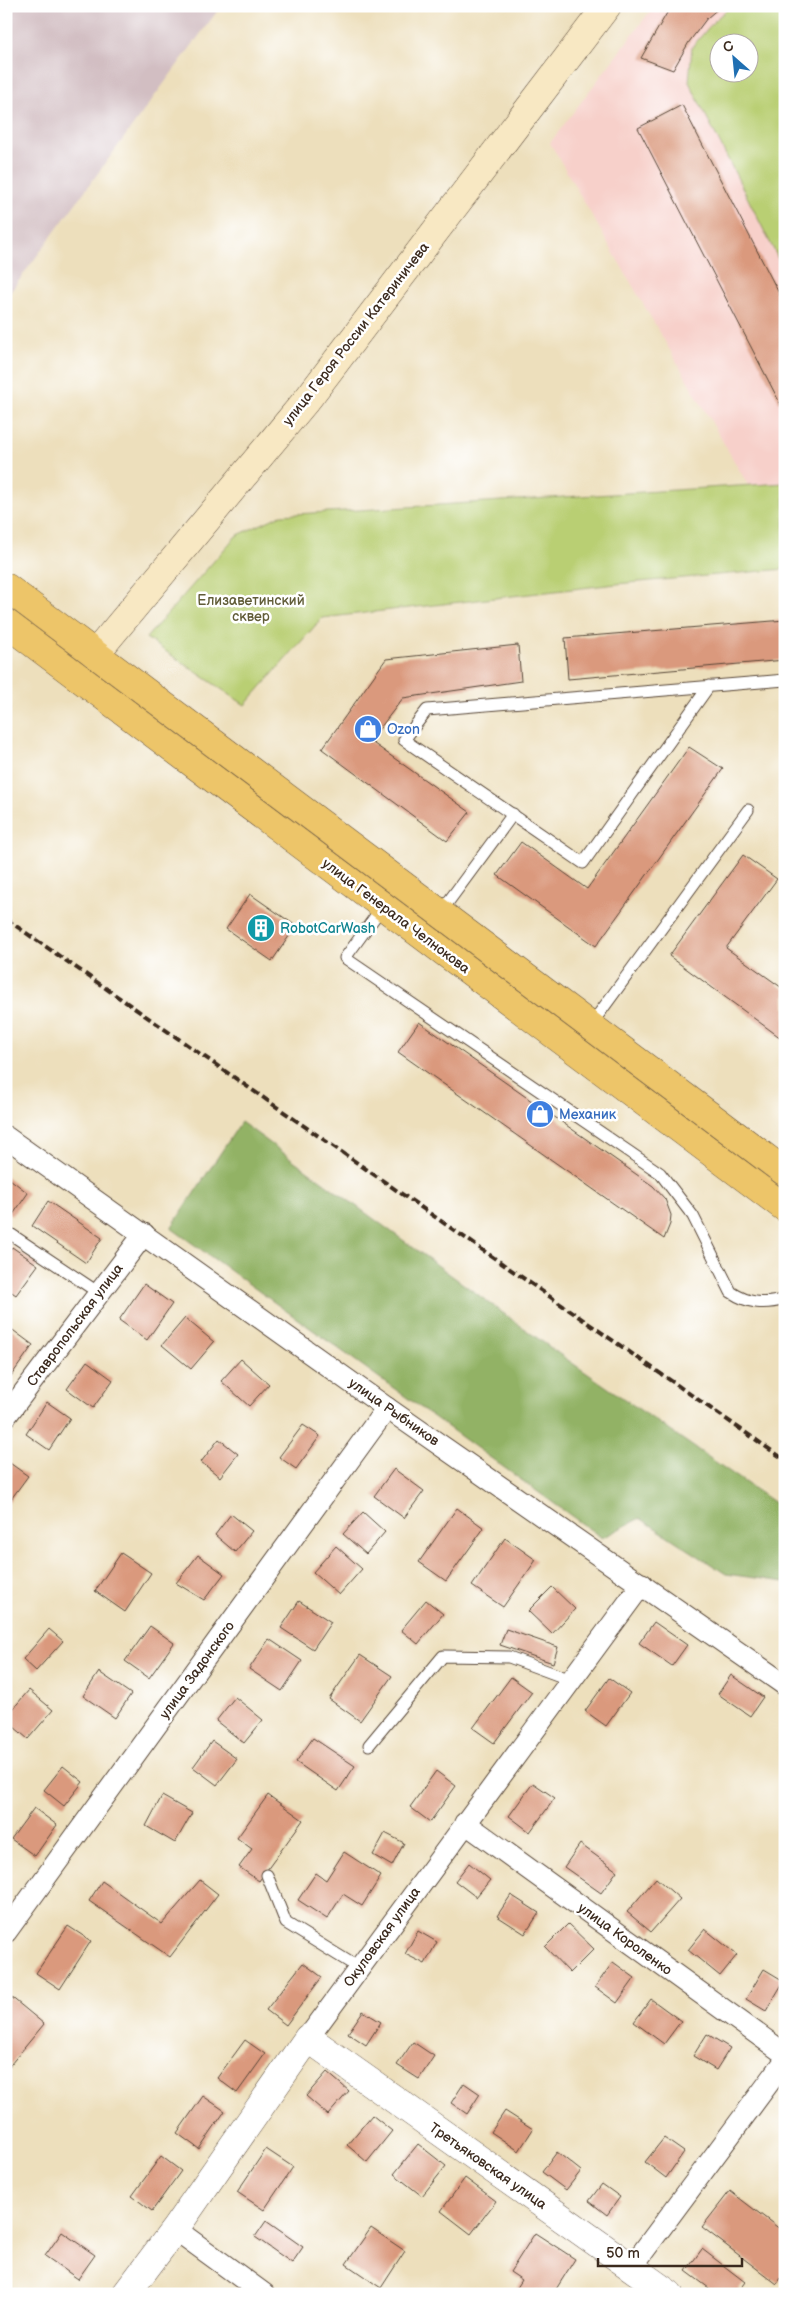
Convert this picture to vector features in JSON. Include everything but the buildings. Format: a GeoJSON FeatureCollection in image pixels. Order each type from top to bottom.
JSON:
{"type":"FeatureCollection","features":[{"type":"Feature","properties":{"kind":"main road","name":"улица Героя России Катериничева"},"geometry":{"type":"LineString","coordinates":[[95,654],[309,397],[607,6]]}},
{"type":"Feature","properties":{"kind":"main road","name":"улица Генерала Челнокова"},"geometry":{"type":"LineString","coordinates":[[6,587],[785,1172]]}},
{"type":"Feature","properties":{"kind":"main road","name":"улица Генерала Челнокова"},"geometry":{"type":"LineString","coordinates":[[6,623],[785,1208]]}},
{"type":"Feature","properties":{"kind":"street","name":"улица Рыбников"},"geometry":{"type":"LineString","coordinates":[[6,1137],[387,1408],[785,1685]]}},
{"type":"Feature","properties":{"kind":"street","name":"Ставропольская улица"},"geometry":{"type":"LineString","coordinates":[[6,1416],[144,1234]]}},
{"type":"Feature","properties":{"kind":"street","name":"улица Задонского"},"geometry":{"type":"LineString","coordinates":[[6,1932],[387,1408]]}},
{"type":"Feature","properties":{"kind":"street","name":"Окуловская улица"},"geometry":{"type":"LineString","coordinates":[[126,2294],[175,2229],[308,2038],[642,1584]]}},
{"type":"Feature","properties":{"kind":"street","name":"улица Короленко"},"geometry":{"type":"LineString","coordinates":[[465,1823],[785,2054]]}},
{"type":"Feature","properties":{"kind":"street","name":"Третьяковская улица"},"geometry":{"type":"LineString","coordinates":[[308,2038],[669,2294]]}},
{"type":"Feature","properties":{"kind":"street"},"geometry":{"type":"LineString","coordinates":[[631,2268],[785,2061]]}},
{"type":"Feature","properties":{"kind":"street"},"geometry":{"type":"LineString","coordinates":[[175,2229],[264,2294]]}},
{"type":"Feature","properties":{"kind":"lane"},"geometry":{"type":"LineString","coordinates":[[708,686],[583,863],[404,740],[427,710],[708,686],[785,680]]}},
{"type":"Feature","properties":{"kind":"lane"},"geometry":{"type":"LineString","coordinates":[[590,1026],[748,810]]}},
{"type":"Feature","properties":{"kind":"lane"},"geometry":{"type":"LineString","coordinates":[[440,913],[513,814]]}},
{"type":"Feature","properties":{"kind":"lane"},"geometry":{"type":"LineString","coordinates":[[383,906],[345,958],[660,1173],[693,1216],[731,1292],[750,1302],[773,1303],[785,1299]]}},
{"type":"Feature","properties":{"kind":"lane"},"geometry":{"type":"LineString","coordinates":[[6,1231],[99,1293]]}},
{"type":"Feature","properties":{"kind":"lane"},"geometry":{"type":"LineString","coordinates":[[369,1745],[444,1656],[509,1656],[571,1680]]}},
{"type":"Feature","properties":{"kind":"lane"},"geometry":{"type":"LineString","coordinates":[[267,1875],[286,1923],[359,1968]]}},
{"type":"Feature","properties":{"kind":"shaded area"},"geometry":{"type":"Polygon","coordinates":[[[6,6],[221,6],[6,298],[6,6]]]}},
{"type":"Feature","properties":{"kind":"shaded area"},"geometry":{"type":"Polygon","coordinates":[[[654,6],[785,6],[785,483],[748,485],[550,143],[654,6]]]}},
{"type":"Feature","properties":{"kind":"green space"},"geometry":{"type":"Polygon","coordinates":[[[731,6],[785,6],[785,272],[689,82],[692,47],[715,20],[731,6]]]}},
{"type":"Feature","properties":{"kind":"green space","name":"Елизаветинский сквер"},"geometry":{"type":"Polygon","coordinates":[[[785,483],[785,569],[616,584],[322,618],[245,705],[146,638],[236,536],[281,515],[785,483]]]}},
{"type":"Feature","properties":{"kind":"green space"},"geometry":{"type":"Polygon","coordinates":[[[241,1122],[562,1356],[785,1510],[785,1582],[726,1574],[640,1518],[602,1538],[171,1228],[241,1122]]]}},
{"type":"Feature","properties":{"kind":"railway"},"geometry":{"type":"LineString","coordinates":[[6,919],[785,1460]]}},
{"type":"Feature","properties":{"kind":"place","name":"Ozon"},"geometry":{"type":"Point","coordinates":[368,729]}},
{"type":"Feature","properties":{"kind":"place","name":"RobotCarWash"},"geometry":{"type":"Point","coordinates":[261,928]}},
{"type":"Feature","properties":{"kind":"place","name":"Механик"},"geometry":{"type":"Point","coordinates":[540,1114]}}]}
